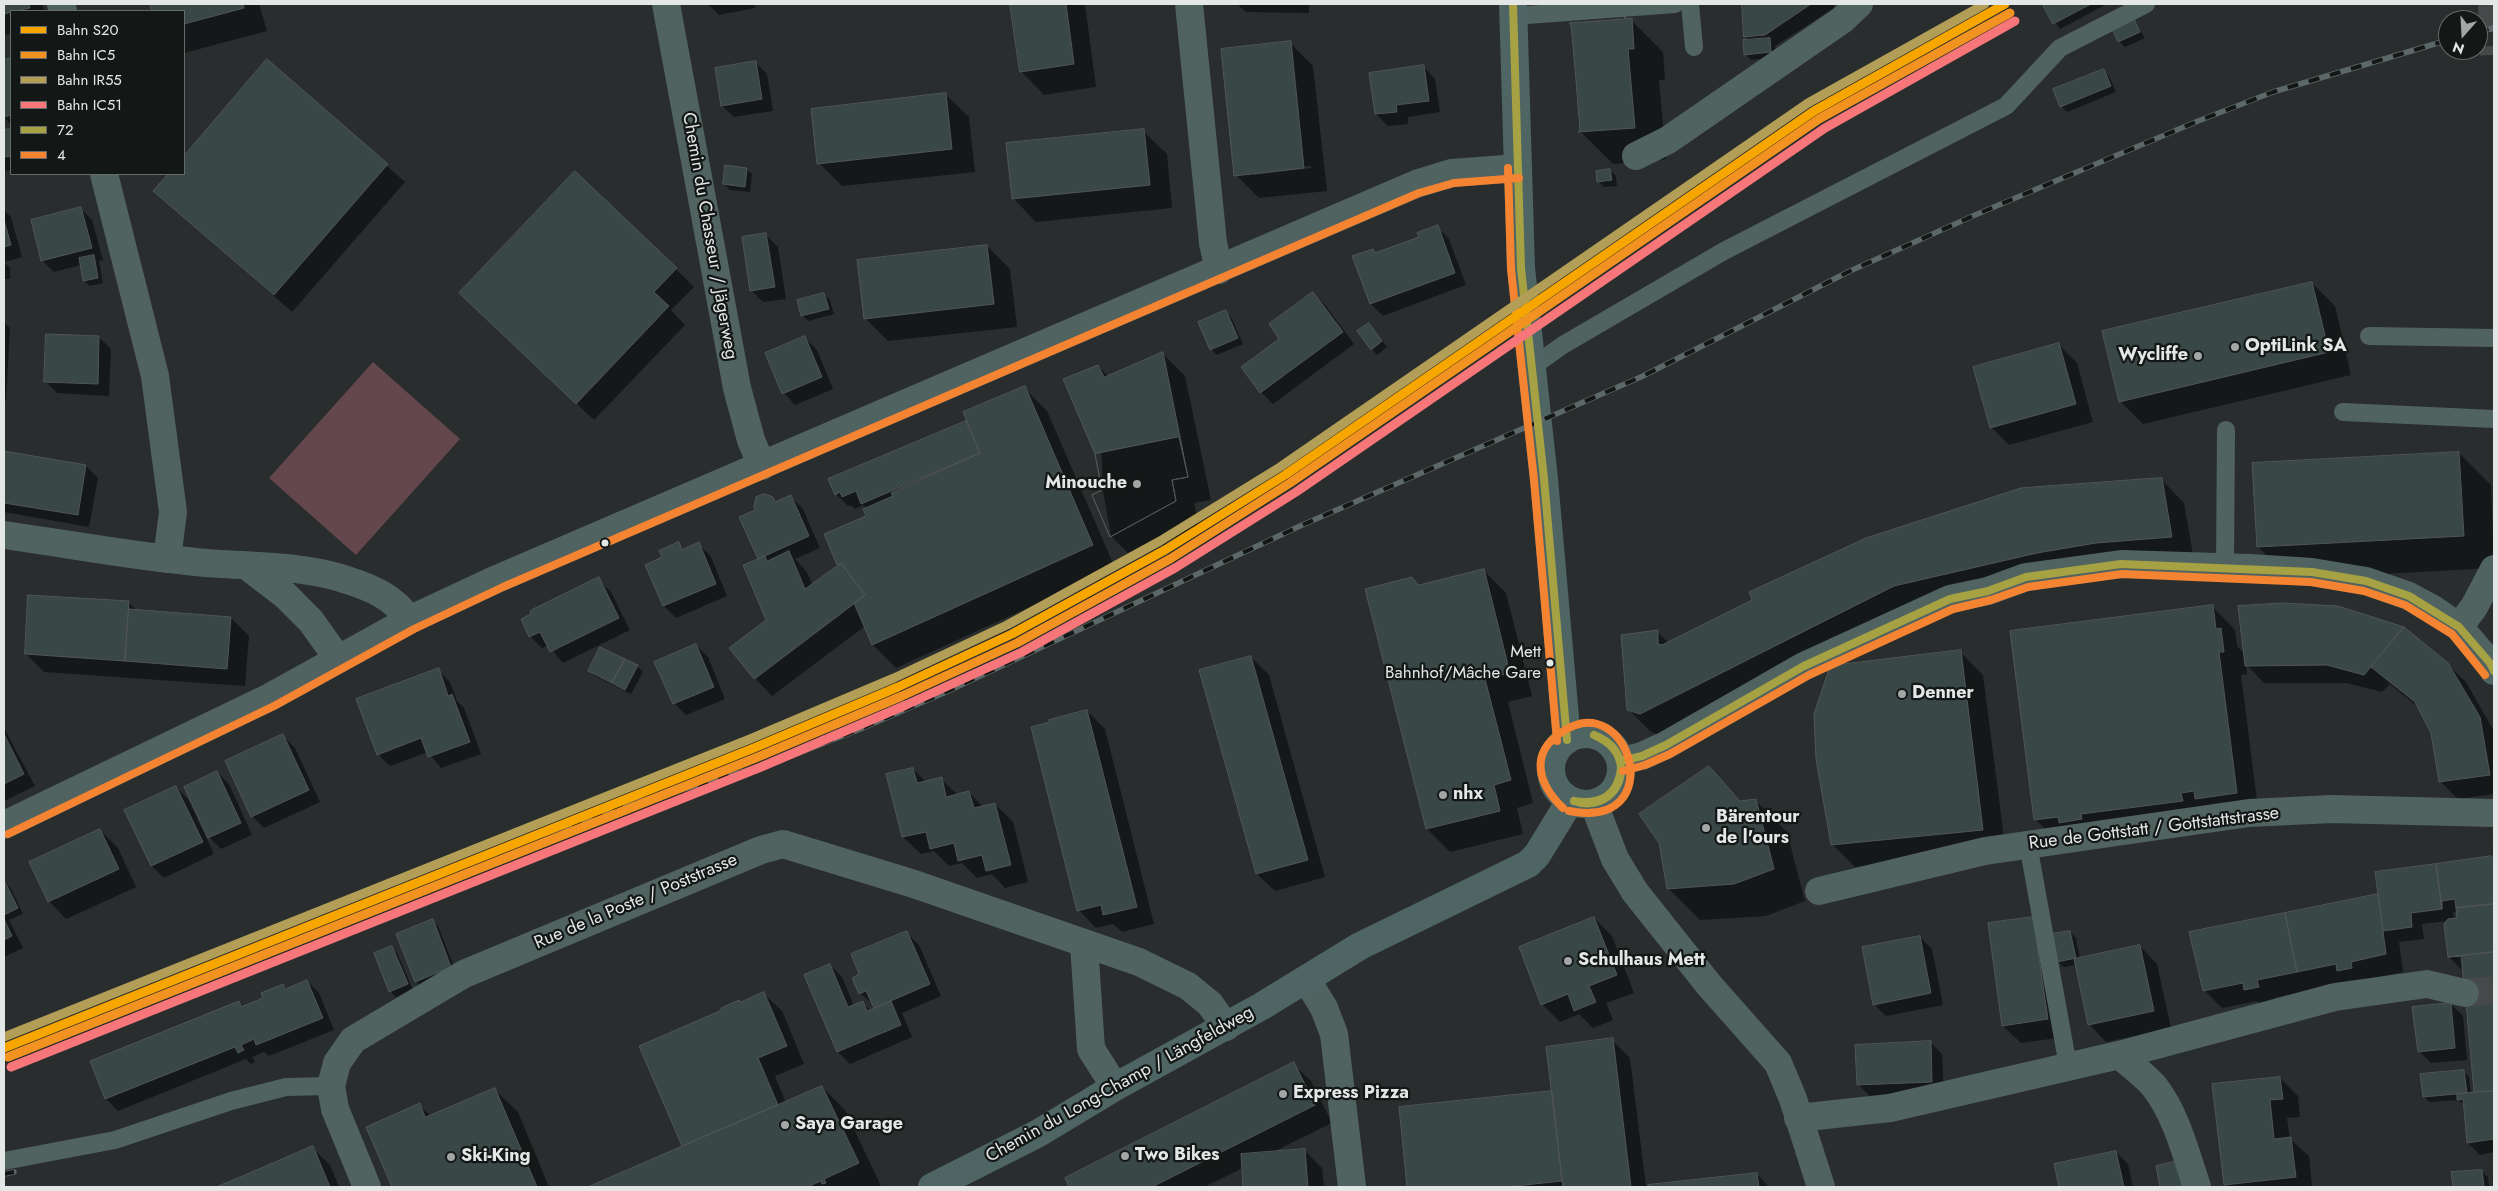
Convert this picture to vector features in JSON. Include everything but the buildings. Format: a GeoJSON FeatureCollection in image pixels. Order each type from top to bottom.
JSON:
{"type":"FeatureCollection","features":[{"type":"Feature","properties":{"kind":"main road"},"geometry":{"type":"LineString","coordinates":[[1514,10],[1521,268],[1567,740]]}},
{"type":"Feature","properties":{"kind":"main road"},"geometry":{"type":"LineString","coordinates":[[1307,980],[1360,946],[1528,864],[1582,802],[1606,798],[1616,788],[1621,775],[1621,761],[1609,742],[1599,736],[1578,735],[1567,740],[1558,748],[1552,758],[1551,771],[1554,783],[1582,802]]}},
{"type":"Feature","properties":{"kind":"main road","name":"Chemin du Long-Champ / Längfeldweg"},"geometry":{"type":"LineString","coordinates":[[932,1187],[1037,1134],[1115,1087],[1226,1027],[1307,980]]}},
{"type":"Feature","properties":{"kind":"street","name":"Chemin du Chasseur / Jägerweg"},"geometry":{"type":"LineString","coordinates":[[666,4],[737,388],[752,440],[762,466]]}},
{"type":"Feature","properties":{"kind":"street"},"geometry":{"type":"LineString","coordinates":[[1189,4],[1213,243],[1219,270]]}},
{"type":"Feature","properties":{"kind":"street"},"geometry":{"type":"LineString","coordinates":[[1636,156],[1668,140],[1842,20],[1859,4]]}},
{"type":"Feature","properties":{"kind":"street"},"geometry":{"type":"LineString","coordinates":[[4,825],[270,697],[409,620],[499,578],[1416,184],[1452,173],[1518,168]]}},
{"type":"Feature","properties":{"kind":"street"},"geometry":{"type":"LineString","coordinates":[[104,175],[155,376],[173,512],[167,559]]}},
{"type":"Feature","properties":{"kind":"street"},"geometry":{"type":"LineString","coordinates":[[4,535],[167,559],[304,571],[345,579],[382,594],[399,606],[409,620]]}},
{"type":"Feature","properties":{"kind":"street"},"geometry":{"type":"LineString","coordinates":[[1621,761],[1642,756],[1666,745],[1804,666],[1950,599],[1988,591],[2026,577],[2121,564],[2225,566],[2312,572],[2366,581],[2409,596],[2433,608],[2459,627],[2494,671]]}},
{"type":"Feature","properties":{"kind":"street"},"geometry":{"type":"LineString","coordinates":[[246,566],[284,594],[310,621],[338,659]]}},
{"type":"Feature","properties":{"kind":"street"},"geometry":{"type":"LineString","coordinates":[[2459,627],[2474,607],[2494,569]]}},
{"type":"Feature","properties":{"kind":"street"},"geometry":{"type":"LineString","coordinates":[[1582,802],[1626,879],[1665,931],[1774,1057],[1788,1085],[1821,1187]]}},
{"type":"Feature","properties":{"kind":"street","name":"Rue de Gottstatt / Gottstattstrasse"},"geometry":{"type":"LineString","coordinates":[[1819,891],[1985,851],[2250,814],[2332,809],[2494,813]]}},
{"type":"Feature","properties":{"kind":"street","name":"Rue de la Poste / Poststrasse"},"geometry":{"type":"LineString","coordinates":[[367,1187],[335,1109],[331,1086],[337,1063],[353,1040],[464,974],[761,850],[783,844],[914,884],[1139,962],[1188,986],[1210,1004],[1226,1027]]}},
{"type":"Feature","properties":{"kind":"street"},"geometry":{"type":"LineString","coordinates":[[1084,944],[1091,1049],[1115,1087]]}},
{"type":"Feature","properties":{"kind":"street"},"geometry":{"type":"LineString","coordinates":[[1307,980],[1324,1008],[1334,1034],[1352,1187]]}},
{"type":"Feature","properties":{"kind":"street"},"geometry":{"type":"LineString","coordinates":[[1798,1118],[1890,1108],[2119,1055],[2335,997],[2427,984],[2465,993]]}},
{"type":"Feature","properties":{"kind":"street"},"geometry":{"type":"LineString","coordinates":[[2119,1055],[2154,1086],[2162,1099],[2184,1149],[2197,1187]]}},
{"type":"Feature","properties":{"kind":"lane"},"geometry":{"type":"LineString","coordinates":[[1514,10],[1675,4]]}},
{"type":"Feature","properties":{"kind":"lane"},"geometry":{"type":"LineString","coordinates":[[1690,4],[1694,47]]}},
{"type":"Feature","properties":{"kind":"lane"},"geometry":{"type":"LineString","coordinates":[[1532,367],[1563,345],[1724,251],[2006,106],[2060,48],[2146,4]]}},
{"type":"Feature","properties":{"kind":"lane"},"geometry":{"type":"LineString","coordinates":[[2369,336],[2494,338]]}},
{"type":"Feature","properties":{"kind":"lane"},"geometry":{"type":"LineString","coordinates":[[2343,412],[2494,419]]}},
{"type":"Feature","properties":{"kind":"lane"},"geometry":{"type":"LineString","coordinates":[[2225,566],[2226,430]]}},
{"type":"Feature","properties":{"kind":"lane"},"geometry":{"type":"LineString","coordinates":[[2028,844],[2068,1066]]}},
{"type":"Feature","properties":{"kind":"lane"},"geometry":{"type":"LineString","coordinates":[[4,1161],[115,1140],[231,1101],[286,1087],[331,1086]]}},
{"type":"Feature","properties":{"kind":"shaded area"},"geometry":{"type":"Polygon","coordinates":[[[373,362],[460,439],[356,555],[269,478],[373,362]]]}},
{"type":"Feature","properties":{"kind":"tunnel"},"geometry":{"type":"LineString","coordinates":[[2492,4],[2494,55]]}},
{"type":"Feature","properties":{"kind":"tunnel"},"geometry":{"type":"LineString","coordinates":[[2465,993],[2494,990]]}},
{"type":"Feature","properties":{"kind":"railway"},"geometry":{"type":"LineString","coordinates":[[2488,30],[2494,28]]}},
{"type":"Feature","properties":{"kind":"railway"},"geometry":{"type":"LineString","coordinates":[[509,846],[625,806],[773,763],[858,730],[946,692],[1300,526],[1643,376],[1850,271],[1975,215],[2198,121],[2273,92],[2438,43]]}},
{"type":"Feature","properties":{"kind":"railway"},"geometry":{"type":"LineString","coordinates":[[4,1174],[14,1172]]}},
{"type":"Feature","properties":{"kind":"rail line","name":"IR55"},"geometry":{"type":"LineString","coordinates":[[4,1037],[750,739],[894,678],[1007,625],[1160,541],[1280,467],[1808,103],[1985,4]]}},
{"type":"Feature","properties":{"kind":"rail line","name":"S20"},"geometry":{"type":"LineString","coordinates":[[4,1048],[754,748],[898,687],[1012,634],[1165,550],[1285,475],[1814,111],[2005,4]]}},
{"type":"Feature","properties":{"kind":"rail line","name":"IC5"},"geometry":{"type":"LineString","coordinates":[[8,1057],[758,757],[902,696],[1017,643],[1170,559],[1290,483],[1819,119],[2010,13]]}},
{"type":"Feature","properties":{"kind":"rail line","name":"IC51"},"geometry":{"type":"LineString","coordinates":[[11,1067],[761,767],[906,705],[1022,652],[1175,568],[1296,492],[1825,128],[2015,21]]}},
{"type":"Feature","properties":{"kind":"transit line","name":"72"},"geometry":{"type":"LineString","coordinates":[[1513,4],[1521,268],[1544,479],[1567,740]]}},
{"type":"Feature","properties":{"kind":"transit line","name":"4"},"geometry":{"type":"LineString","coordinates":[[1508,168],[1511,269],[1534,480],[1557,741]]}},
{"type":"Feature","properties":{"kind":"transit line","name":"4"},"geometry":{"type":"LineString","coordinates":[[8,834],[274,706],[414,629],[503,587],[1419,193],[1454,183],[1519,178]]}},
{"type":"Feature","properties":{"kind":"transit line","name":"72"},"geometry":{"type":"LineString","coordinates":[[1621,761],[1642,756],[1666,745],[1804,666],[1950,599],[1988,591],[2026,577],[2121,564],[2312,572],[2366,581],[2409,596],[2459,627],[2490,663],[2494,671]]}},
{"type":"Feature","properties":{"kind":"transit line","name":"4"},"geometry":{"type":"LineString","coordinates":[[1623,771],[1645,765],[1670,754],[1809,675],[1953,609],[1991,600],[2028,587],[2122,574],[2311,582],[2364,591],[2405,605],[2452,634],[2485,675]]}},
{"type":"Feature","properties":{"kind":"transit line","name":"4"},"geometry":{"type":"LineString","coordinates":[[1563,808],[1548,790],[1543,780],[1541,760],[1544,750],[1562,732],[1586,723],[1606,728],[1621,742],[1629,762],[1630,783],[1620,801],[1601,811],[1569,811]]}},
{"type":"Feature","properties":{"kind":"transit line","name":"72"},"geometry":{"type":"LineString","coordinates":[[1594,735],[1613,747],[1621,768]]}},
{"type":"Feature","properties":{"kind":"transit line","name":"72"},"geometry":{"type":"LineString","coordinates":[[1594,735],[1604,740],[1616,752],[1621,768]]}},
{"type":"Feature","properties":{"kind":"transit line","name":"72"},"geometry":{"type":"LineString","coordinates":[[1574,801],[1600,800],[1612,792],[1616,786],[1621,768]]}},
{"type":"Feature","properties":{"kind":"transit line","name":"72"},"geometry":{"type":"LineString","coordinates":[[1574,801],[1592,803],[1607,797],[1617,785],[1621,768]]}},
{"type":"Feature","properties":{"kind":"place","name":"OptiLink SA"},"geometry":{"type":"Point","coordinates":[2235,347]}},
{"type":"Feature","properties":{"kind":"place","name":"Wycliffe"},"geometry":{"type":"Point","coordinates":[2198,356]}},
{"type":"Feature","properties":{"kind":"place","name":"Minouche"},"geometry":{"type":"Point","coordinates":[1137,484]}},
{"type":"Feature","properties":{"kind":"place","name":"Mett Bahnhof/Mâche Gare"},"geometry":{"type":"Point","coordinates":[1550,663]}},
{"type":"Feature","properties":{"kind":"place","name":"Denner"},"geometry":{"type":"Point","coordinates":[1902,694]}},
{"type":"Feature","properties":{"kind":"place","name":"nhx"},"geometry":{"type":"Point","coordinates":[1443,795]}},
{"type":"Feature","properties":{"kind":"place","name":"Bärentour de l'ours"},"geometry":{"type":"Point","coordinates":[1706,828]}},
{"type":"Feature","properties":{"kind":"place","name":"Schulhaus Mett"},"geometry":{"type":"Point","coordinates":[1568,961]}},
{"type":"Feature","properties":{"kind":"place","name":"Express Pizza"},"geometry":{"type":"Point","coordinates":[1283,1094]}},
{"type":"Feature","properties":{"kind":"place","name":"Saya Garage"},"geometry":{"type":"Point","coordinates":[785,1125]}},
{"type":"Feature","properties":{"kind":"place","name":"Two Bikes"},"geometry":{"type":"Point","coordinates":[1125,1156]}},
{"type":"Feature","properties":{"kind":"place","name":"Ski-King"},"geometry":{"type":"Point","coordinates":[451,1157]}}]}
